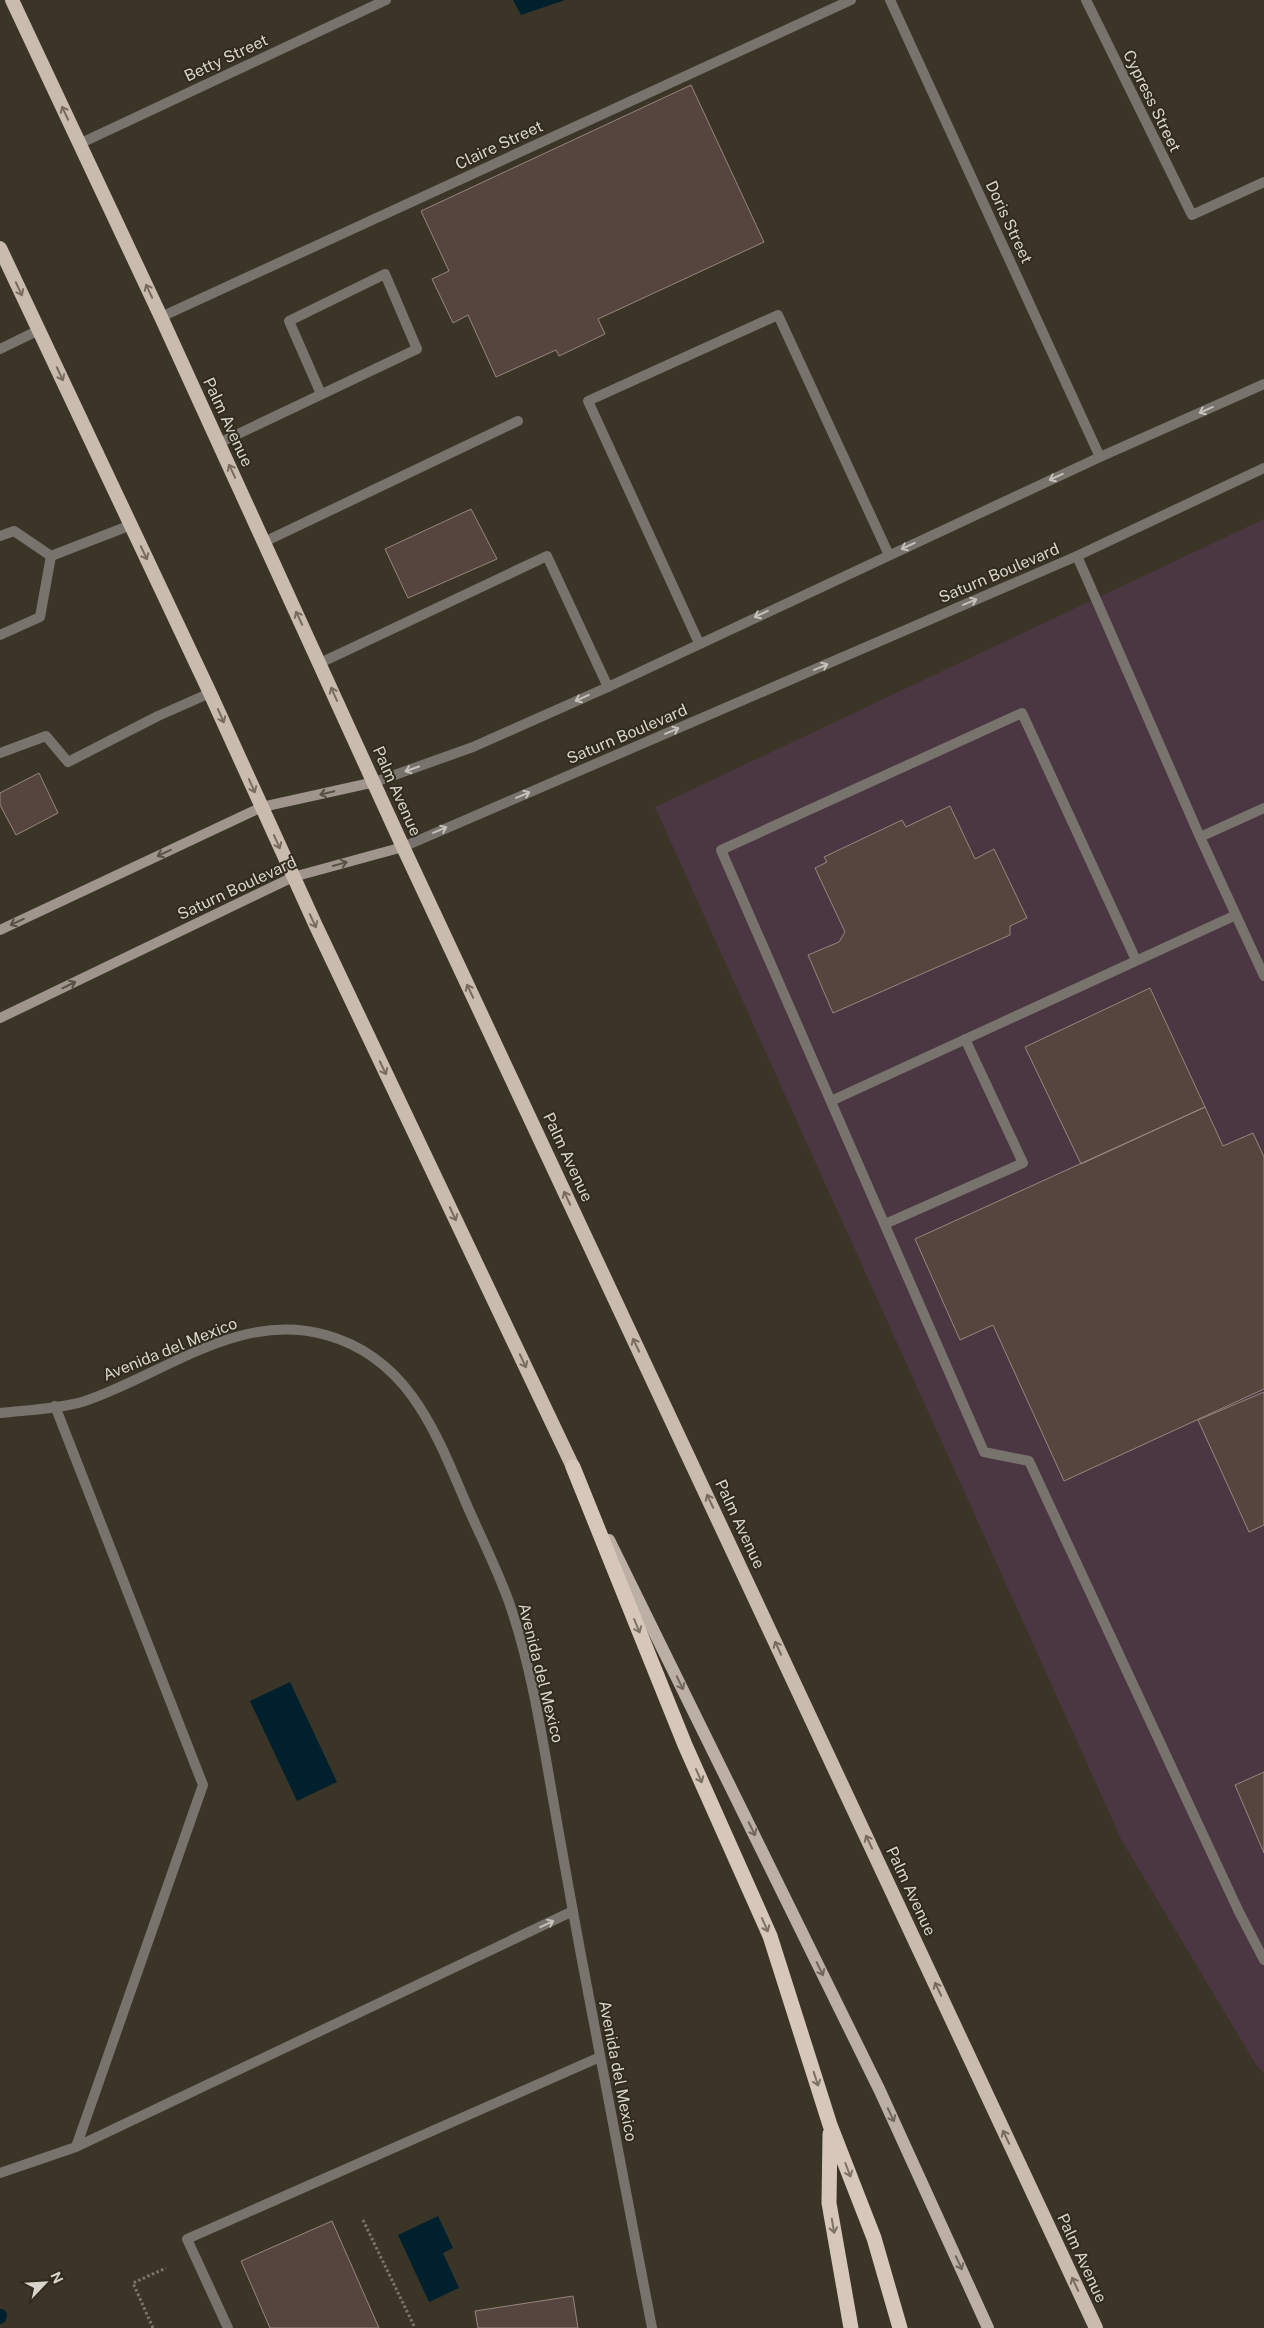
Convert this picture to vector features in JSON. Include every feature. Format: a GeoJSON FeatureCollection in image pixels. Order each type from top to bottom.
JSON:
{"type":"FeatureCollection","features":[{"type":"Feature","properties":{"kind":"highway","name":"Palm Avenue"},"geometry":{"type":"LineString","coordinates":[[12,0],[161,317],[375,782],[403,847],[1096,2328]]}},
{"type":"Feature","properties":{"kind":"highway"},"geometry":{"type":"LineString","coordinates":[[0,248],[210,693],[293,877],[573,1467],[685,1746],[770,1936],[830,2125],[874,2238],[900,2328]]}},
{"type":"Feature","properties":{"kind":"highway"},"geometry":{"type":"LineString","coordinates":[[830,2125],[829,2203],[851,2328]]}},
{"type":"Feature","properties":{"kind":"main road"},"geometry":{"type":"LineString","coordinates":[[0,930],[262,808],[375,782]]}},
{"type":"Feature","properties":{"kind":"main road","name":"Saturn Boulevard"},"geometry":{"type":"LineString","coordinates":[[0,1018],[293,877],[403,847]]}},
{"type":"Feature","properties":{"kind":"main road"},"geometry":{"type":"LineString","coordinates":[[573,1467],[876,2083],[988,2328]]}},
{"type":"Feature","properties":{"kind":"street","name":"Betty Street"},"geometry":{"type":"LineString","coordinates":[[79,144],[386,0]]}},
{"type":"Feature","properties":{"kind":"street","name":"Claire Street"},"geometry":{"type":"LineString","coordinates":[[161,317],[850,0]]}},
{"type":"Feature","properties":{"kind":"street","name":"Doris Street"},"geometry":{"type":"LineString","coordinates":[[890,0],[1100,457]]}},
{"type":"Feature","properties":{"kind":"street","name":"Cypress Street"},"geometry":{"type":"LineString","coordinates":[[1086,0],[1192,214],[1264,182]]}},
{"type":"Feature","properties":{"kind":"street"},"geometry":{"type":"LineString","coordinates":[[219,443],[417,349],[385,274],[288,321],[322,394]]}},
{"type":"Feature","properties":{"kind":"street"},"geometry":{"type":"LineString","coordinates":[[698,644],[588,401],[778,315],[889,555]]}},
{"type":"Feature","properties":{"kind":"street"},"geometry":{"type":"LineString","coordinates":[[0,349],[39,330]]}},
{"type":"Feature","properties":{"kind":"street"},"geometry":{"type":"LineString","coordinates":[[375,782],[472,747],[608,687],[1100,457],[1264,384]]}},
{"type":"Feature","properties":{"kind":"street"},"geometry":{"type":"LineString","coordinates":[[264,542],[518,421]]}},
{"type":"Feature","properties":{"kind":"street","name":"Saturn Boulevard"},"geometry":{"type":"LineString","coordinates":[[403,847],[1077,556],[1264,468]]}},
{"type":"Feature","properties":{"kind":"street"},"geometry":{"type":"LineString","coordinates":[[51,556],[131,525]]}},
{"type":"Feature","properties":{"kind":"street"},"geometry":{"type":"LineString","coordinates":[[0,536],[14,531],[51,556]]}},
{"type":"Feature","properties":{"kind":"street"},"geometry":{"type":"LineString","coordinates":[[0,635],[40,617],[51,556]]}},
{"type":"Feature","properties":{"kind":"street"},"geometry":{"type":"LineString","coordinates":[[320,663],[547,556],[608,687]]}},
{"type":"Feature","properties":{"kind":"street"},"geometry":{"type":"LineString","coordinates":[[1077,556],[1200,837],[1264,976]]}},
{"type":"Feature","properties":{"kind":"street"},"geometry":{"type":"LineString","coordinates":[[0,753],[46,736],[68,762],[158,716],[210,693]]}},
{"type":"Feature","properties":{"kind":"street"},"geometry":{"type":"LineString","coordinates":[[1136,960],[1022,713],[721,850],[984,1452],[1030,1461],[1231,1895],[1264,1960]]}},
{"type":"Feature","properties":{"kind":"street"},"geometry":{"type":"LineString","coordinates":[[1200,837],[1264,808]]}},
{"type":"Feature","properties":{"kind":"street"},"geometry":{"type":"LineString","coordinates":[[831,1101],[1236,914]]}},
{"type":"Feature","properties":{"kind":"street"},"geometry":{"type":"LineString","coordinates":[[885,1224],[1023,1162],[964,1039]]}},
{"type":"Feature","properties":{"kind":"street","name":"Avenida del Mexico"},"geometry":{"type":"LineString","coordinates":[[0,1413],[83,1402],[232,1338],[269,1330],[300,1330],[326,1335],[359,1349],[375,1358],[396,1375],[413,1396],[435,1432],[511,1608],[537,1708],[573,1912],[652,2328]]}},
{"type":"Feature","properties":{"kind":"street"},"geometry":{"type":"LineString","coordinates":[[56,1406],[202,1785],[76,2147]]}},
{"type":"Feature","properties":{"kind":"street"},"geometry":{"type":"LineString","coordinates":[[0,2173],[76,2147],[573,1912]]}},
{"type":"Feature","properties":{"kind":"street"},"geometry":{"type":"LineString","coordinates":[[228,2328],[187,2239],[600,2057]]}},
{"type":"Feature","properties":{"kind":"path"},"geometry":{"type":"LineString","coordinates":[[363,2220],[415,2328]]}},
{"type":"Feature","properties":{"kind":"path"},"geometry":{"type":"LineString","coordinates":[[154,2328],[133,2283],[166,2268]]}},
{"type":"Feature","properties":{"kind":"shaded area"},"geometry":{"type":"Polygon","coordinates":[[[1264,519],[1264,2074],[1255,2063],[1122,1841],[655,807],[1264,519]]]}},
{"type":"Feature","properties":{"kind":"water"},"geometry":{"type":"Polygon","coordinates":[[[513,0],[565,0],[521,15],[513,0]]]}},
{"type":"Feature","properties":{"kind":"water"},"geometry":{"type":"Polygon","coordinates":[[[290,1682],[337,1782],[297,1801],[250,1701],[290,1682]]]}},
{"type":"Feature","properties":{"kind":"water"},"geometry":{"type":"Polygon","coordinates":[[[438,2216],[453,2248],[443,2253],[459,2288],[429,2302],[398,2235],[438,2216]]]}},
{"type":"Feature","properties":{"kind":"building"},"geometry":{"type":"Polygon","coordinates":[[[691,85],[764,242],[598,319],[605,334],[559,356],[556,350],[496,377],[468,315],[453,323],[432,279],[449,271],[421,211],[691,85]]]}},
{"type":"Feature","properties":{"kind":"building"},"geometry":{"type":"Polygon","coordinates":[[[471,509],[497,559],[408,598],[385,549],[471,509]]]}},
{"type":"Feature","properties":{"kind":"building"},"geometry":{"type":"Polygon","coordinates":[[[39,773],[58,813],[16,835],[0,805],[0,793],[39,773]]]}},
{"type":"Feature","properties":{"kind":"building"},"geometry":{"type":"Polygon","coordinates":[[[950,806],[975,859],[994,849],[1027,918],[1010,926],[1010,935],[833,1013],[808,955],[839,942],[845,932],[815,868],[827,862],[824,857],[902,820],[906,827],[950,806]]]}},
{"type":"Feature","properties":{"kind":"building"},"geometry":{"type":"Polygon","coordinates":[[[1150,988],[1205,1107],[1081,1164],[1025,1047],[1150,988]]]}},
{"type":"Feature","properties":{"kind":"building"},"geometry":{"type":"Polygon","coordinates":[[[1205,1107],[1223,1146],[1253,1133],[1264,1157],[1264,1389],[1064,1481],[993,1325],[960,1340],[915,1239],[1205,1107]]]}},
{"type":"Feature","properties":{"kind":"building"},"geometry":{"type":"Polygon","coordinates":[[[1264,1392],[1264,1525],[1249,1532],[1198,1420],[1264,1392]]]}},
{"type":"Feature","properties":{"kind":"building"},"geometry":{"type":"Polygon","coordinates":[[[1264,1772],[1264,1853],[1235,1785],[1264,1772]]]}},
{"type":"Feature","properties":{"kind":"building"},"geometry":{"type":"Polygon","coordinates":[[[332,2221],[379,2328],[270,2328],[241,2261],[332,2221]]]}},
{"type":"Feature","properties":{"kind":"building"},"geometry":{"type":"Polygon","coordinates":[[[573,2296],[578,2328],[478,2328],[475,2311],[573,2296]]]}}]}
